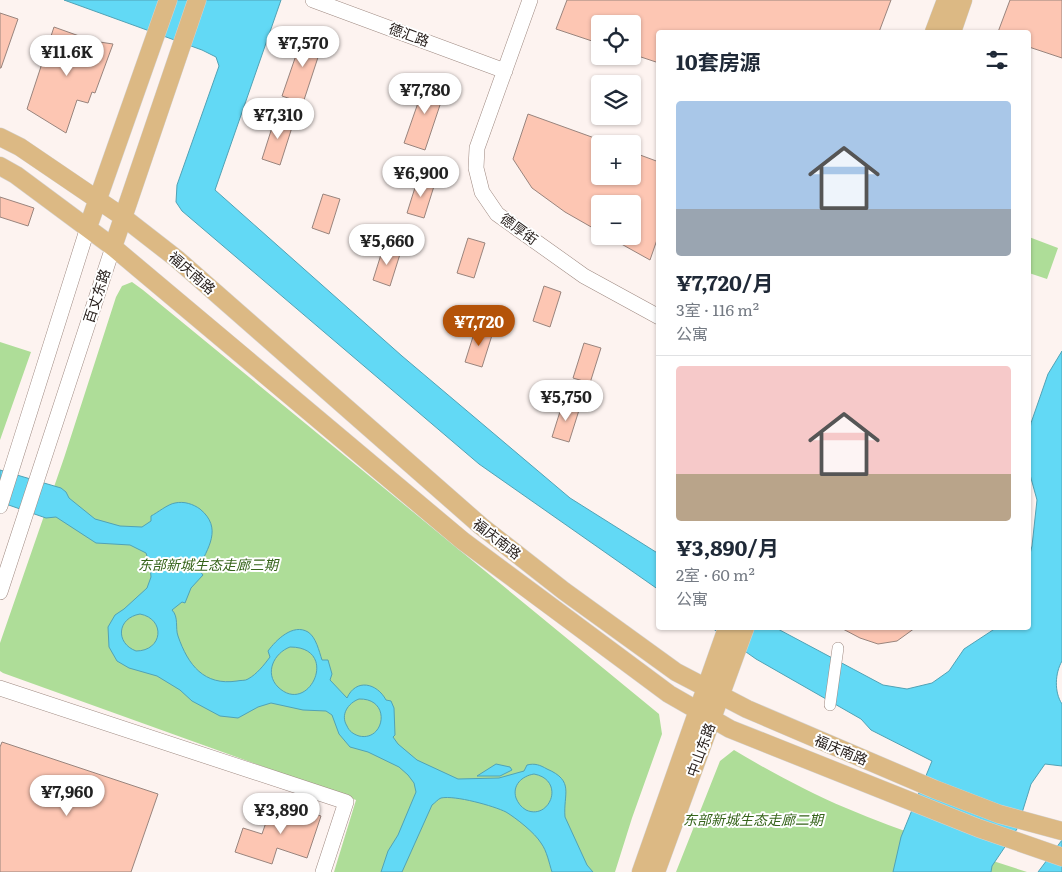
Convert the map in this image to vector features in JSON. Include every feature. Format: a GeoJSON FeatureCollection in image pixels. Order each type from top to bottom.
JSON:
{"type":"FeatureCollection","features":[{"type":"Feature","properties":{"kind":"main road"},"geometry":{"type":"LineString","coordinates":[[88,227],[168,0]]}},
{"type":"Feature","properties":{"kind":"main road","name":"百丈东路"},"geometry":{"type":"LineString","coordinates":[[113,247],[197,0]]}},
{"type":"Feature","properties":{"kind":"main road"},"geometry":{"type":"LineString","coordinates":[[935,30],[946,0]]}},
{"type":"Feature","properties":{"kind":"main road"},"geometry":{"type":"LineString","coordinates":[[953,30],[963,0]]}},
{"type":"Feature","properties":{"kind":"main road","name":"福庆南路"},"geometry":{"type":"LineString","coordinates":[[0,136],[20,147],[98,199],[177,259],[481,526],[564,591],[676,672],[746,709],[934,789],[1000,814],[1062,831]]}},
{"type":"Feature","properties":{"kind":"main road","name":"福庆南路"},"geometry":{"type":"LineString","coordinates":[[0,166],[16,175],[113,247],[463,541],[669,694],[726,727],[978,828],[1062,857]]}},
{"type":"Feature","properties":{"kind":"main road","name":"中山东路"},"geometry":{"type":"LineString","coordinates":[[641,872],[656,859],[714,692],[729,639],[741,630]]}},
{"type":"Feature","properties":{"kind":"street","name":"德汇路"},"geometry":{"type":"LineString","coordinates":[[313,0],[505,71]]}},
{"type":"Feature","properties":{"kind":"street","name":"德厚街"},"geometry":{"type":"LineString","coordinates":[[530,0],[477,148],[476,168],[482,192],[497,214],[544,248],[584,276],[656,316]]}},
{"type":"Feature","properties":{"kind":"street"},"geometry":{"type":"LineString","coordinates":[[0,506],[88,227]]}},
{"type":"Feature","properties":{"kind":"street","name":"百丈东路"},"geometry":{"type":"LineString","coordinates":[[0,592],[113,247]]}},
{"type":"Feature","properties":{"kind":"street"},"geometry":{"type":"LineString","coordinates":[[830,705],[838,648]]}},
{"type":"Feature","properties":{"kind":"street"},"geometry":{"type":"LineString","coordinates":[[0,688],[346,802],[323,872]]}},
{"type":"Feature","properties":{"kind":"green space"},"geometry":{"type":"Polygon","coordinates":[[[1031,238],[1058,248],[1047,279],[1031,274],[1031,238]]]}},
{"type":"Feature","properties":{"kind":"green space","name":"东部新城生态走廊三期"},"geometry":{"type":"Polygon","coordinates":[[[132,282],[659,714],[662,734],[615,872],[334,872],[356,800],[0,671],[0,643],[64,458],[116,297],[122,286],[132,282]]]}},
{"type":"Feature","properties":{"kind":"green space"},"geometry":{"type":"Polygon","coordinates":[[[0,342],[31,352],[0,440],[0,342]]]}},
{"type":"Feature","properties":{"kind":"green space","name":"东部新城生态走廊二期"},"geometry":{"type":"Polygon","coordinates":[[[734,750],[818,796],[846,808],[958,850],[1027,872],[676,872],[720,761],[734,750]]]}},
{"type":"Feature","properties":{"kind":"water"},"geometry":{"type":"Polygon","coordinates":[[[64,0],[281,0],[215,190],[402,356],[570,498],[656,552],[656,588],[479,464],[182,211],[176,202],[177,185],[219,66],[216,57],[202,50],[64,0]]]}},
{"type":"Feature","properties":{"kind":"water"},"geometry":{"type":"Polygon","coordinates":[[[1062,351],[1062,661],[1056,682],[1059,699],[1062,704],[1062,766],[1045,764],[1031,784],[1017,829],[992,866],[991,872],[893,872],[901,837],[932,761],[871,730],[861,719],[756,659],[715,630],[780,630],[883,685],[907,689],[932,683],[949,671],[964,649],[993,630],[1031,630],[1031,550],[1037,500],[1031,478],[1031,423],[1048,374],[1062,351]]]}},
{"type":"Feature","properties":{"kind":"water"},"geometry":{"type":"Polygon","coordinates":[[[0,470],[61,488],[69,498],[95,519],[120,526],[142,527],[151,521],[151,516],[178,502],[197,507],[207,516],[211,523],[212,531],[209,546],[198,569],[203,575],[191,588],[185,603],[182,602],[172,610],[182,646],[192,664],[199,671],[206,677],[225,682],[247,680],[270,657],[268,651],[285,634],[297,630],[308,632],[315,641],[322,660],[328,660],[332,674],[330,680],[347,698],[356,687],[367,685],[377,690],[386,700],[391,701],[394,708],[395,735],[393,737],[398,744],[417,760],[458,779],[499,778],[524,771],[527,765],[533,764],[540,765],[561,778],[566,789],[565,817],[587,865],[593,872],[552,872],[541,843],[530,830],[515,818],[506,812],[484,804],[447,797],[440,799],[432,805],[402,872],[381,872],[388,851],[398,835],[416,792],[414,783],[408,775],[399,767],[368,752],[350,747],[339,734],[332,715],[326,711],[303,710],[271,703],[258,707],[238,718],[220,716],[192,701],[180,690],[157,676],[129,668],[117,661],[109,647],[108,627],[115,615],[147,588],[151,577],[146,553],[130,545],[96,543],[56,517],[46,518],[0,502],[0,470]],[[140,614],[132,616],[123,625],[122,637],[129,647],[136,651],[145,650],[156,641],[157,628],[148,617],[140,614]],[[290,647],[275,659],[271,670],[274,682],[278,687],[290,694],[300,693],[309,688],[315,678],[317,668],[314,657],[305,650],[290,647]],[[359,699],[346,710],[344,718],[349,729],[359,736],[368,736],[375,733],[381,719],[377,705],[370,701],[359,699]],[[534,774],[519,782],[515,793],[521,806],[526,810],[535,812],[542,810],[548,805],[552,791],[550,784],[544,778],[534,774]]]}},
{"type":"Feature","properties":{"kind":"water"},"geometry":{"type":"Polygon","coordinates":[[[496,764],[510,767],[512,770],[500,776],[477,776],[496,764]]]}},
{"type":"Feature","properties":{"kind":"water"},"geometry":{"type":"Polygon","coordinates":[[[1062,840],[1062,872],[1038,872],[1062,840]]]}},
{"type":"Feature","properties":{"kind":"building"},"geometry":{"type":"Polygon","coordinates":[[[567,0],[891,0],[880,30],[656,30],[656,62],[641,57],[641,15],[591,15],[591,41],[556,29],[567,0]]]}},
{"type":"Feature","properties":{"kind":"building"},"geometry":{"type":"Polygon","coordinates":[[[1010,0],[1062,0],[1062,58],[1031,48],[1031,30],[999,30],[1010,0]]]}},
{"type":"Feature","properties":{"kind":"building"},"geometry":{"type":"Polygon","coordinates":[[[0,13],[18,19],[1,68],[0,68],[0,13]]]}},
{"type":"Feature","properties":{"kind":"building"},"geometry":{"type":"Polygon","coordinates":[[[54,27],[86,40],[113,44],[95,93],[92,92],[88,103],[77,100],[66,133],[27,109],[54,27]]]}},
{"type":"Feature","properties":{"kind":"building"},"geometry":{"type":"Polygon","coordinates":[[[304,32],[324,39],[303,103],[282,96],[304,32]]]}},
{"type":"Feature","properties":{"kind":"building"},"geometry":{"type":"Polygon","coordinates":[[[426,80],[446,87],[425,150],[404,143],[426,80]]]}},
{"type":"Feature","properties":{"kind":"building"},"geometry":{"type":"Polygon","coordinates":[[[528,114],[591,137],[591,185],[641,185],[641,155],[656,161],[656,243],[650,260],[623,245],[641,245],[641,195],[591,195],[591,227],[565,212],[532,188],[513,159],[528,114]]]}},
{"type":"Feature","properties":{"kind":"building"},"geometry":{"type":"Polygon","coordinates":[[[276,115],[294,121],[280,165],[262,159],[276,115]]]}},
{"type":"Feature","properties":{"kind":"building"},"geometry":{"type":"Polygon","coordinates":[[[418,178],[435,183],[424,218],[407,213],[418,178]]]}},
{"type":"Feature","properties":{"kind":"building"},"geometry":{"type":"Polygon","coordinates":[[[323,194],[340,199],[329,234],[312,228],[323,194]]]}},
{"type":"Feature","properties":{"kind":"building"},"geometry":{"type":"Polygon","coordinates":[[[0,197],[34,208],[28,226],[0,217],[0,197]]]}},
{"type":"Feature","properties":{"kind":"building"},"geometry":{"type":"Polygon","coordinates":[[[468,238],[485,243],[474,278],[457,273],[468,238]]]}},
{"type":"Feature","properties":{"kind":"building"},"geometry":{"type":"Polygon","coordinates":[[[384,245],[401,251],[390,286],[373,280],[384,245]]]}},
{"type":"Feature","properties":{"kind":"building"},"geometry":{"type":"Polygon","coordinates":[[[544,286],[561,292],[550,327],[533,321],[544,286]]]}},
{"type":"Feature","properties":{"kind":"building"},"geometry":{"type":"Polygon","coordinates":[[[476,327],[493,332],[482,367],[465,362],[476,327]]]}},
{"type":"Feature","properties":{"kind":"building"},"geometry":{"type":"Polygon","coordinates":[[[584,343],[601,348],[590,383],[573,378],[584,343]]]}},
{"type":"Feature","properties":{"kind":"building"},"geometry":{"type":"Polygon","coordinates":[[[563,402],[580,407],[569,442],[552,437],[563,402]]]}},
{"type":"Feature","properties":{"kind":"building"},"geometry":{"type":"Polygon","coordinates":[[[845,630],[912,630],[897,641],[878,644],[845,630]]]}},
{"type":"Feature","properties":{"kind":"building"},"geometry":{"type":"Polygon","coordinates":[[[2,742],[158,794],[131,872],[0,872],[0,747],[2,742]]]}},
{"type":"Feature","properties":{"kind":"building"},"geometry":{"type":"Polygon","coordinates":[[[287,805],[321,816],[307,858],[277,848],[272,864],[235,852],[243,828],[262,834],[270,811],[283,815],[287,805]]]}}]}
